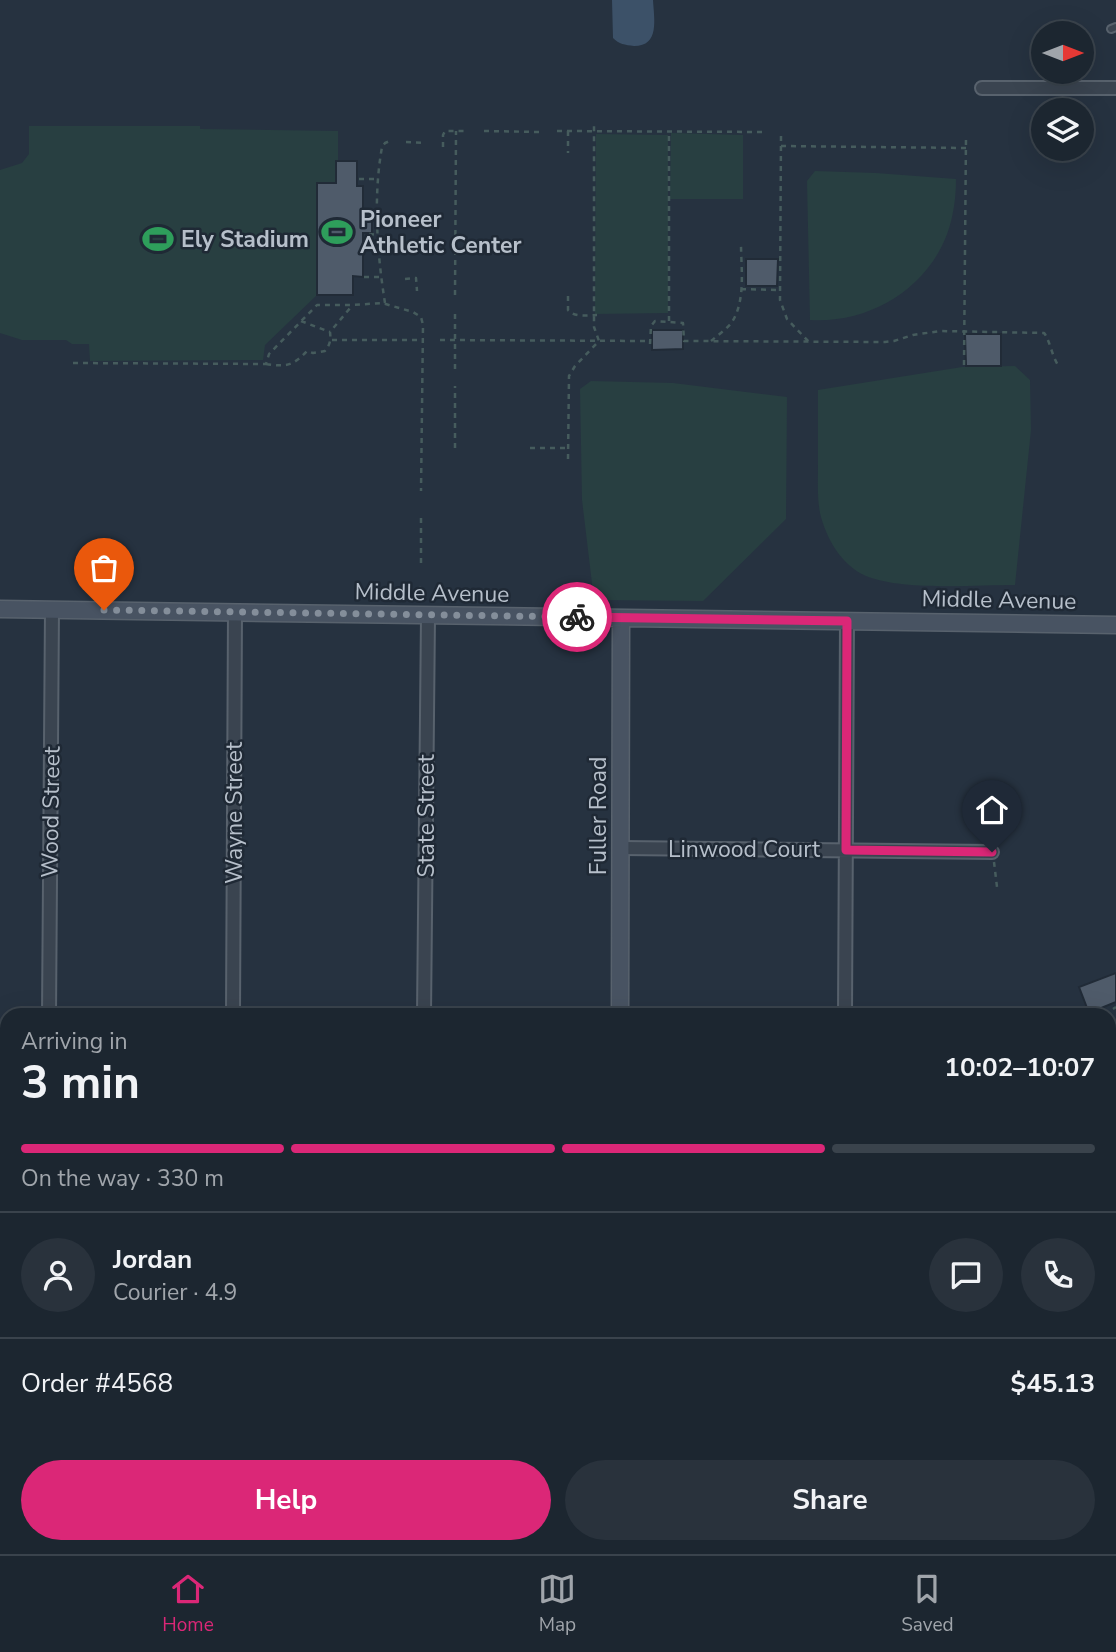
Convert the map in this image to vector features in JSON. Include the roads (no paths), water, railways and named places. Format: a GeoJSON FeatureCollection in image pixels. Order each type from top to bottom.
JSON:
{"type":"FeatureCollection","features":[{"type":"Feature","properties":{"kind":"street"},"geometry":{"type":"LineString","coordinates":[[982,88],[1116,88]]}},
{"type":"Feature","properties":{"kind":"street","name":"Middle Avenue"},"geometry":{"type":"LineString","coordinates":[[0,609],[1116,625]]}},
{"type":"Feature","properties":{"kind":"street","name":"Wood Street"},"geometry":{"type":"LineString","coordinates":[[49,1008],[52,609]]}},
{"type":"Feature","properties":{"kind":"street","name":"Wayne Street"},"geometry":{"type":"LineString","coordinates":[[233,1008],[234,612]]}},
{"type":"Feature","properties":{"kind":"street","name":"State Street"},"geometry":{"type":"LineString","coordinates":[[424,1008],[428,616]]}},
{"type":"Feature","properties":{"kind":"street","name":"Fuller Road"},"geometry":{"type":"LineString","coordinates":[[620,1008],[621,618]]}},
{"type":"Feature","properties":{"kind":"street"},"geometry":{"type":"LineString","coordinates":[[845,1008],[847,621]]}},
{"type":"Feature","properties":{"kind":"street","name":"Linwood Court"},"geometry":{"type":"LineString","coordinates":[[621,848],[992,852]]}},
{"type":"Feature","properties":{"kind":"water"},"geometry":{"type":"Polygon","coordinates":[[[612,0],[653,0],[654,30],[648,41],[634,46],[622,44],[613,38],[612,0]]]}},
{"type":"Feature","properties":{"kind":"place","name":"Pioneer Athletic Center"},"geometry":{"type":"Point","coordinates":[337,232]}},
{"type":"Feature","properties":{"kind":"place","name":"Ely Stadium"},"geometry":{"type":"Point","coordinates":[158,239]}}]}
